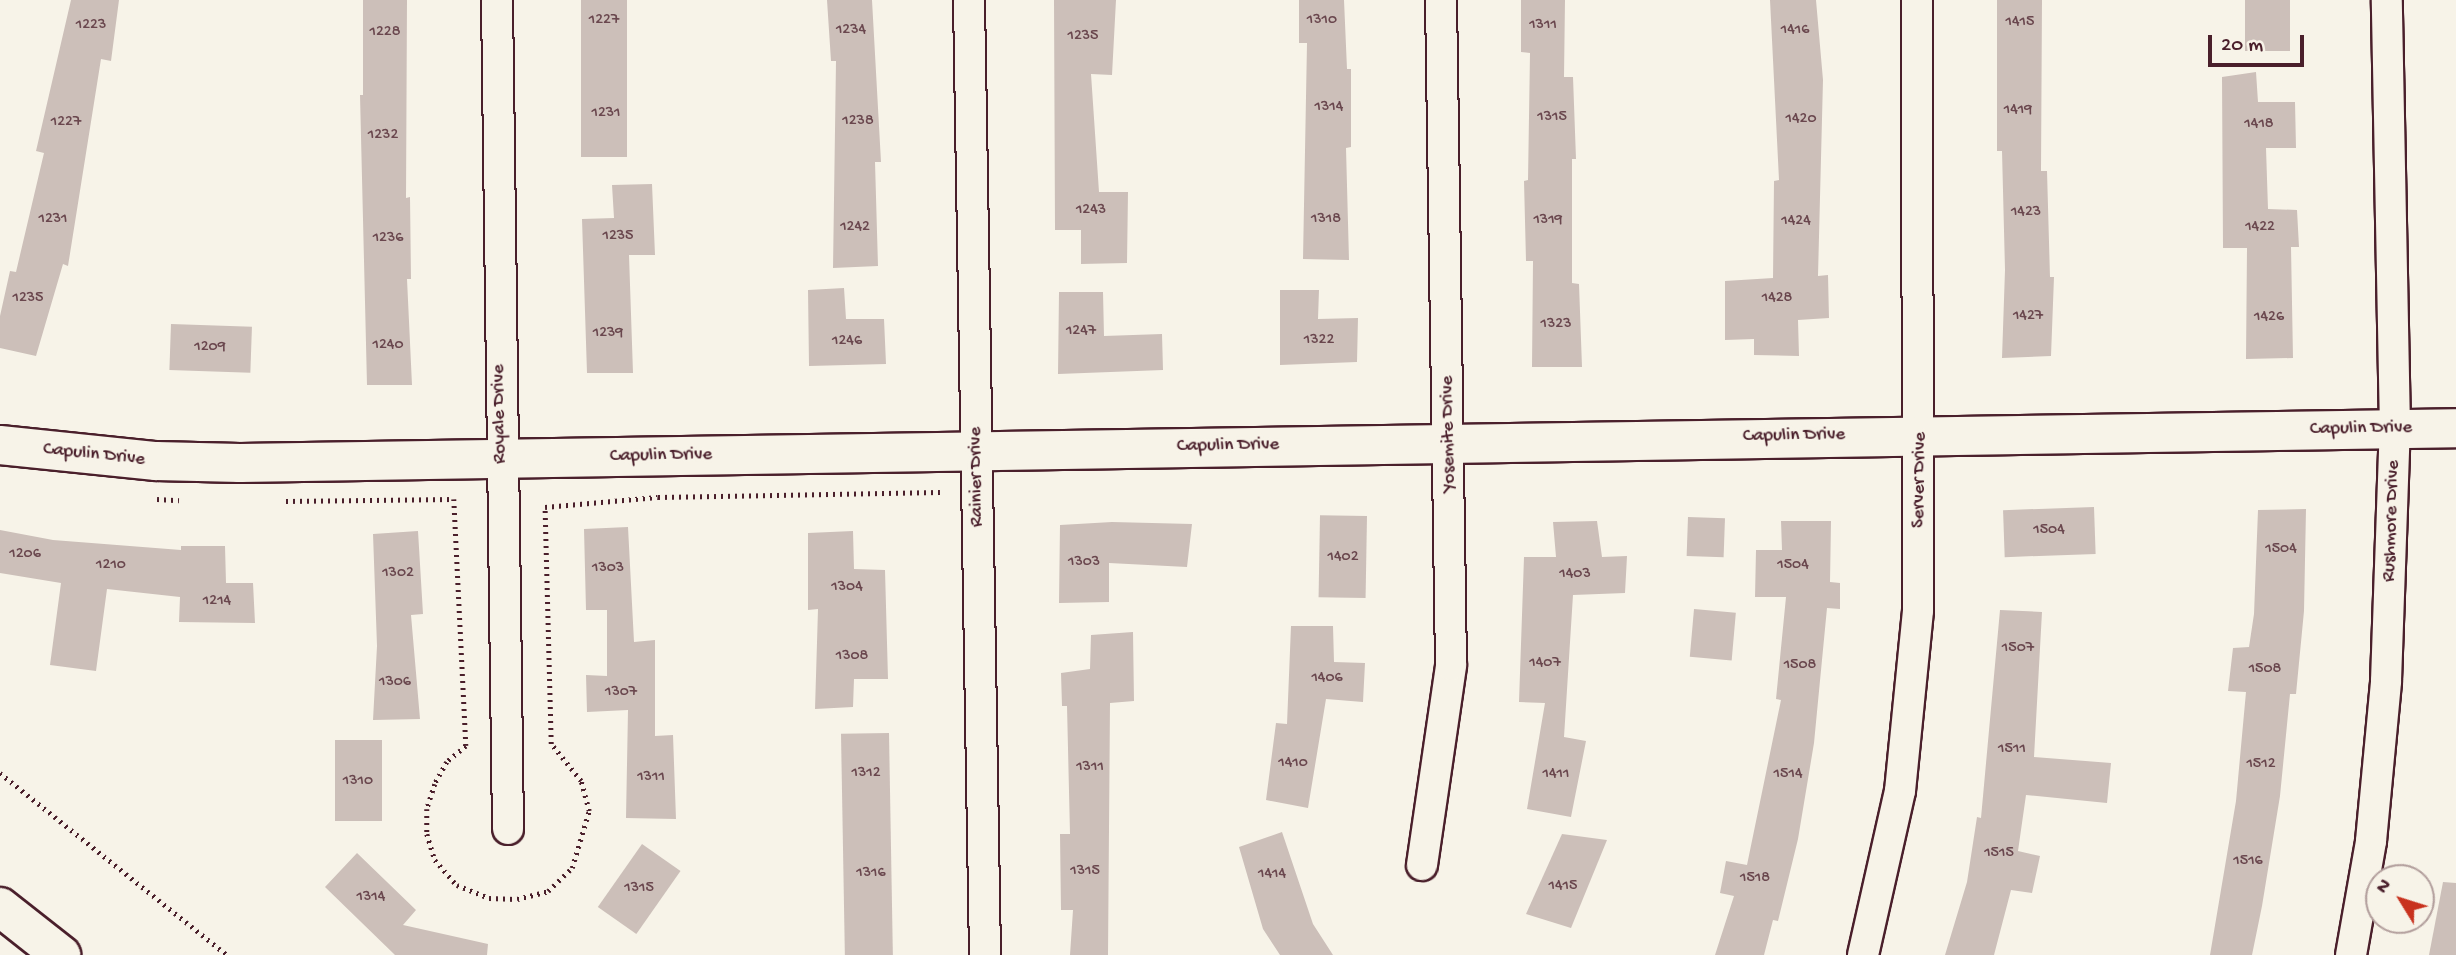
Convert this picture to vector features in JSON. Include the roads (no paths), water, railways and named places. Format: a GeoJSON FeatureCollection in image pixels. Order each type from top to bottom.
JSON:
{"type":"FeatureCollection","features":[{"type":"Feature","properties":{"kind":"street","name":"Royale Drive"},"geometry":{"type":"LineString","coordinates":[[497,0],[508,829]]}},
{"type":"Feature","properties":{"kind":"street","name":"Rainier Drive"},"geometry":{"type":"LineString","coordinates":[[969,0],[985,955]]}},
{"type":"Feature","properties":{"kind":"street","name":"Yosemite Drive"},"geometry":{"type":"LineString","coordinates":[[1422,865],[1451,665],[1450,441],[1441,0]]}},
{"type":"Feature","properties":{"kind":"street","name":"Server Drive"},"geometry":{"type":"LineString","coordinates":[[1863,955],[1900,791],[1912,700],[1921,435],[1917,0]]}},
{"type":"Feature","properties":{"kind":"street","name":"Rushmore Drive"},"geometry":{"type":"LineString","coordinates":[[2351,955],[2371,841],[2386,681],[2395,429],[2387,0]]}},
{"type":"Feature","properties":{"kind":"street","name":"Capulin Drive"},"geometry":{"type":"LineString","coordinates":[[0,444],[156,461],[976,453],[1450,441],[2456,428]]}},
{"type":"Feature","properties":{"kind":"street"},"geometry":{"type":"LineString","coordinates":[[0,907],[61,955]]}}]}
